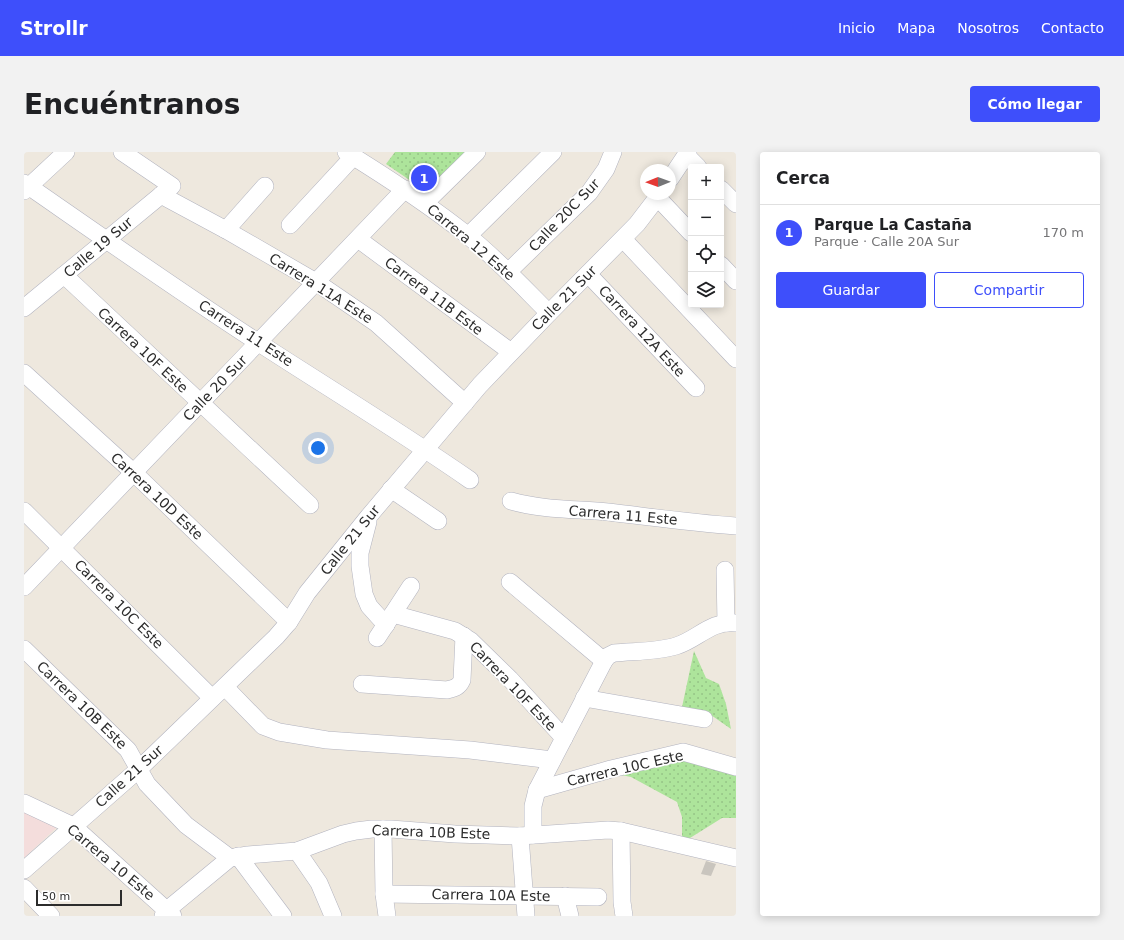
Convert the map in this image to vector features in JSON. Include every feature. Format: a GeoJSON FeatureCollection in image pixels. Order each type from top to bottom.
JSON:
{"type":"FeatureCollection","features":[{"type":"Feature","properties":{"kind":"street"},"geometry":{"type":"LineString","coordinates":[[26,187],[66,152]]}},
{"type":"Feature","properties":{"kind":"street","name":"Carrera 11A Este"},"geometry":{"type":"LineString","coordinates":[[122,152],[138,157],[166,190],[226,230],[316,282],[376,323],[465,403]]}},
{"type":"Feature","properties":{"kind":"street"},"geometry":{"type":"LineString","coordinates":[[425,203],[477,152]]}},
{"type":"Feature","properties":{"kind":"street"},"geometry":{"type":"LineString","coordinates":[[468,236],[553,152]]}},
{"type":"Feature","properties":{"kind":"street","name":"Calle 20C Sur"},"geometry":{"type":"LineString","coordinates":[[508,272],[589,193],[606,169],[613,152]]}},
{"type":"Feature","properties":{"kind":"street"},"geometry":{"type":"LineString","coordinates":[[290,225],[350,154]]}},
{"type":"Feature","properties":{"kind":"street","name":"Carrera 12 Este"},"geometry":{"type":"LineString","coordinates":[[350,154],[405,189],[468,236],[508,272],[549,313]]}},
{"type":"Feature","properties":{"kind":"street"},"geometry":{"type":"LineString","coordinates":[[676,170],[687,154],[695,164]]}},
{"type":"Feature","properties":{"kind":"street"},"geometry":{"type":"LineString","coordinates":[[226,230],[265,186]]}},
{"type":"Feature","properties":{"kind":"street","name":"Carrera 11 Este"},"geometry":{"type":"LineString","coordinates":[[26,187],[259,343],[427,449],[470,480]]}},
{"type":"Feature","properties":{"kind":"street","name":"Calle 20 Sur"},"geometry":{"type":"LineString","coordinates":[[24,588],[405,189]]}},
{"type":"Feature","properties":{"kind":"street","name":"Calle 19 Sur"},"geometry":{"type":"LineString","coordinates":[[24,308],[166,190]]}},
{"type":"Feature","properties":{"kind":"street"},"geometry":{"type":"LineString","coordinates":[[724,193],[736,204]]}},
{"type":"Feature","properties":{"kind":"street","name":"Calle 21 Sur"},"geometry":{"type":"LineString","coordinates":[[24,870],[139,769],[276,637],[289,622],[307,593],[369,516],[480,385],[623,239],[637,224],[655,200]]}},
{"type":"Feature","properties":{"kind":"street"},"geometry":{"type":"LineString","coordinates":[[662,200],[688,230]]}},
{"type":"Feature","properties":{"kind":"street","name":"Carrera 11B Este"},"geometry":{"type":"LineString","coordinates":[[358,239],[511,352]]}},
{"type":"Feature","properties":{"kind":"street"},"geometry":{"type":"LineString","coordinates":[[623,239],[736,359]]}},
{"type":"Feature","properties":{"kind":"street"},"geometry":{"type":"LineString","coordinates":[[724,268],[736,281]]}},
{"type":"Feature","properties":{"kind":"street","name":"Carrera 12A Este"},"geometry":{"type":"LineString","coordinates":[[588,274],[696,388]]}},
{"type":"Feature","properties":{"kind":"street","name":"Carrera 10F Este"},"geometry":{"type":"LineString","coordinates":[[64,276],[310,505]]}},
{"type":"Feature","properties":{"kind":"street","name":"Carrera 10D Este"},"geometry":{"type":"LineString","coordinates":[[24,373],[134,473],[289,622]]}},
{"type":"Feature","properties":{"kind":"street"},"geometry":{"type":"LineString","coordinates":[[391,489],[438,521]]}},
{"type":"Feature","properties":{"kind":"street","name":"Carrera 11 Este"},"geometry":{"type":"LineString","coordinates":[[511,501],[553,509],[596,511],[736,526]]}},
{"type":"Feature","properties":{"kind":"street","name":"Carrera 10C Este"},"geometry":{"type":"LineString","coordinates":[[24,511],[218,693]]}},
{"type":"Feature","properties":{"kind":"street"},"geometry":{"type":"LineString","coordinates":[[369,516],[360,553],[363,589],[369,606],[385,626],[411,586]]}},
{"type":"Feature","properties":{"kind":"street"},"geometry":{"type":"LineString","coordinates":[[526,916],[524,896],[526,835],[537,790],[604,661],[608,656],[614,653],[660,649],[683,644],[707,630],[731,623],[725,570]]}},
{"type":"Feature","properties":{"kind":"street"},"geometry":{"type":"LineString","coordinates":[[510,582],[604,661]]}},
{"type":"Feature","properties":{"kind":"street","name":"Carrera 10F Este"},"geometry":{"type":"LineString","coordinates":[[385,626],[449,629],[464,636],[510,679],[564,738]]}},
{"type":"Feature","properties":{"kind":"street"},"geometry":{"type":"LineString","coordinates":[[362,684],[447,690],[455,688],[459,686],[462,680],[464,636]]}},
{"type":"Feature","properties":{"kind":"street","name":"Carrera 10B Este"},"geometry":{"type":"LineString","coordinates":[[24,649],[128,750],[147,784],[186,825],[234,857],[297,851],[343,834],[372,829],[383,829],[455,834],[526,835],[608,830],[621,831],[736,858]]}},
{"type":"Feature","properties":{"kind":"street"},"geometry":{"type":"LineString","coordinates":[[218,693],[263,726],[279,732],[327,740],[470,750],[552,760]]}},
{"type":"Feature","properties":{"kind":"street"},"geometry":{"type":"LineString","coordinates":[[584,698],[704,719]]}},
{"type":"Feature","properties":{"kind":"street","name":"Carrera 10C Este"},"geometry":{"type":"LineString","coordinates":[[537,790],[611,769],[684,752],[736,767]]}},
{"type":"Feature","properties":{"kind":"street","name":"Carrera 10 Este"},"geometry":{"type":"LineString","coordinates":[[24,803],[73,826],[168,914]]}},
{"type":"Feature","properties":{"kind":"street"},"geometry":{"type":"LineString","coordinates":[[383,829],[384,894],[387,916]]}},
{"type":"Feature","properties":{"kind":"street"},"geometry":{"type":"LineString","coordinates":[[621,831],[622,902],[624,916]]}},
{"type":"Feature","properties":{"kind":"street"},"geometry":{"type":"LineString","coordinates":[[297,851],[319,883],[333,916]]}},
{"type":"Feature","properties":{"kind":"street"},"geometry":{"type":"LineString","coordinates":[[168,914],[234,857],[283,916]]}},
{"type":"Feature","properties":{"kind":"street"},"geometry":{"type":"LineString","coordinates":[[24,888],[51,916]]}},
{"type":"Feature","properties":{"kind":"street","name":"Carrera 10A Este"},"geometry":{"type":"LineString","coordinates":[[384,894],[598,897]]}},
{"type":"Feature","properties":{"kind":"street"},"geometry":{"type":"LineString","coordinates":[[565,896],[570,916]]}},
{"type":"Feature","properties":{"kind":"shaded area"},"geometry":{"type":"Polygon","coordinates":[[[24,812],[57,827],[24,858],[24,812]]]}},
{"type":"Feature","properties":{"kind":"green space"},"geometry":{"type":"Polygon","coordinates":[[[395,152],[469,152],[427,192],[386,164],[395,152]]]}},
{"type":"Feature","properties":{"kind":"green space"},"geometry":{"type":"Polygon","coordinates":[[[694,651],[706,678],[719,684],[726,704],[731,729],[711,715],[682,707],[694,651]]]}},
{"type":"Feature","properties":{"kind":"green space"},"geometry":{"type":"Polygon","coordinates":[[[689,755],[736,769],[736,818],[722,818],[682,843],[682,817],[677,802],[631,777],[612,773],[689,755]]]}},
{"type":"Feature","properties":{"kind":"building"},"geometry":{"type":"Polygon","coordinates":[[[706,861],[716,864],[711,876],[701,874],[706,861]]]}},
{"type":"Feature","properties":{"kind":"place","name":"Parque La Castaña"},"geometry":{"type":"Point","coordinates":[424,178]}}]}
